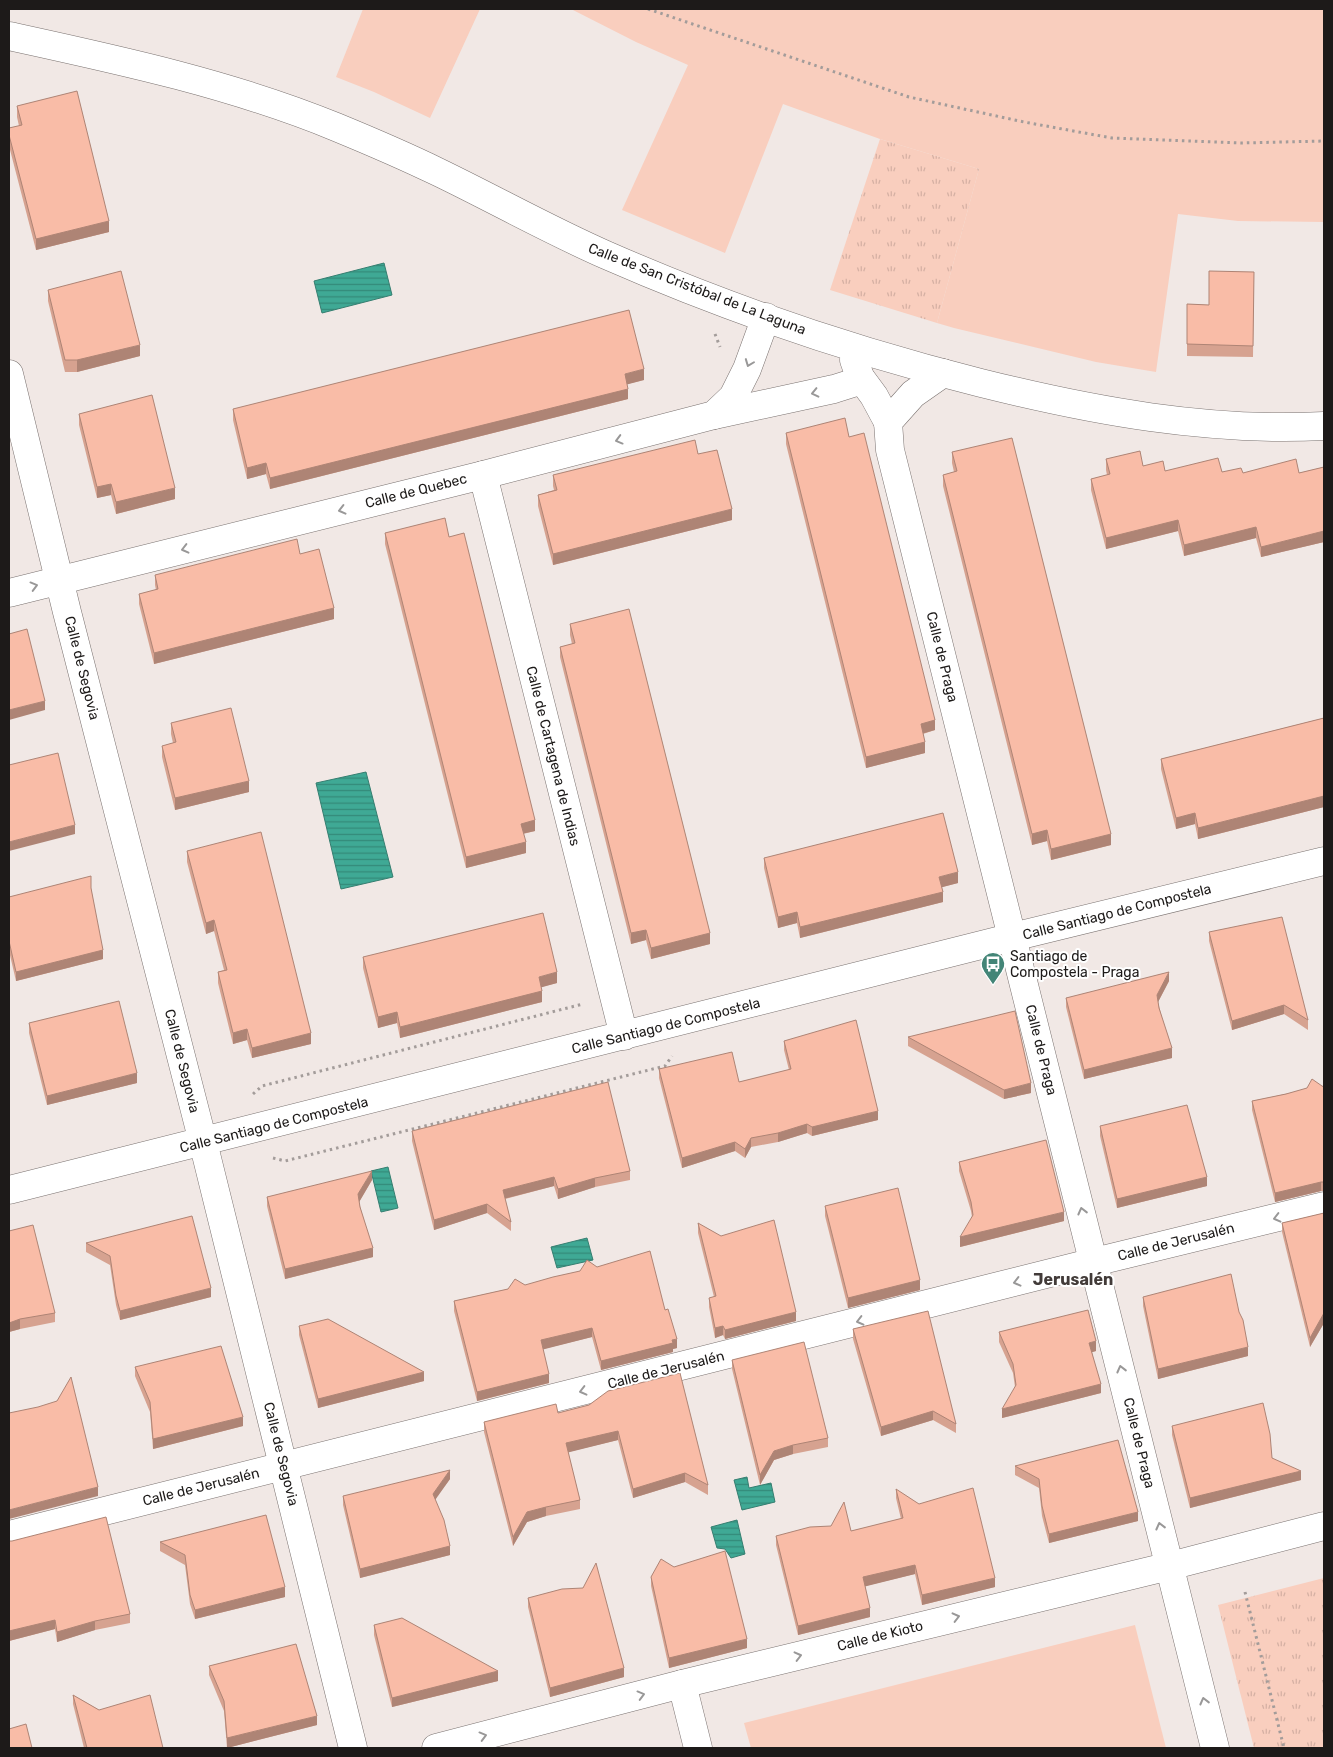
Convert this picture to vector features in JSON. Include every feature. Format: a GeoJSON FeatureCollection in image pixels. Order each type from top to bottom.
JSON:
{"type":"FeatureCollection","features":[{"type":"Feature","properties":{"kind":"street","name":"Calle de San Cristóbal de La Laguna"},"geometry":{"type":"LineString","coordinates":[[9,36],[168,72],[277,106],[335,127],[438,172],[603,254],[658,277],[848,346],[1022,393],[1098,408],[1172,420],[1228,426],[1324,426]]}},
{"type":"Feature","properties":{"kind":"street","name":"Calle de Quebec"},"geometry":{"type":"LineString","coordinates":[[9,593],[714,415],[733,397],[746,370],[766,317]]}},
{"type":"Feature","properties":{"kind":"street"},"geometry":{"type":"LineString","coordinates":[[848,346],[860,377],[874,396],[888,422],[913,394],[943,373]]}},
{"type":"Feature","properties":{"kind":"street","name":"Calle de Segovia"},"geometry":{"type":"LineString","coordinates":[[9,374],[203,1142],[353,1748]]}},
{"type":"Feature","properties":{"kind":"street"},"geometry":{"type":"LineString","coordinates":[[714,415],[834,388],[853,383],[860,377]]}},
{"type":"Feature","properties":{"kind":"street","name":"Calle de Praga"},"geometry":{"type":"LineString","coordinates":[[888,422],[890,450],[1216,1748]]}},
{"type":"Feature","properties":{"kind":"street","name":"Calle de Cartagena de Indias"},"geometry":{"type":"LineString","coordinates":[[482,475],[624,1036]]}},
{"type":"Feature","properties":{"kind":"street","name":"Calle Santiago de Compostela"},"geometry":{"type":"LineString","coordinates":[[9,1190],[1013,937],[1324,861]]}},
{"type":"Feature","properties":{"kind":"street","name":"Calle de Jerusalén"},"geometry":{"type":"LineString","coordinates":[[9,1535],[1324,1206]]}},
{"type":"Feature","properties":{"kind":"street","name":"Calle de Kioto"},"geometry":{"type":"LineString","coordinates":[[436,1748],[682,1684],[1170,1566],[1324,1526]]}},
{"type":"Feature","properties":{"kind":"street"},"geometry":{"type":"LineString","coordinates":[[682,1684],[698,1748]]}},
{"type":"Feature","properties":{"kind":"path"},"geometry":{"type":"LineString","coordinates":[[648,9],[909,97],[1024,122],[1112,138],[1240,143],[1324,141]]}},
{"type":"Feature","properties":{"kind":"path"},"geometry":{"type":"LineString","coordinates":[[251,1096],[262,1086],[587,1004]]}},
{"type":"Feature","properties":{"kind":"path"},"geometry":{"type":"LineString","coordinates":[[268,1156],[285,1161],[665,1066],[675,1052]]}},
{"type":"Feature","properties":{"kind":"path"},"geometry":{"type":"LineString","coordinates":[[1245,1592],[1284,1748]]}},
{"type":"Feature","properties":{"kind":"green space"},"geometry":{"type":"Polygon","coordinates":[[[363,9],[480,9],[430,118],[336,77],[363,9]]]}},
{"type":"Feature","properties":{"kind":"green space"},"geometry":{"type":"Polygon","coordinates":[[[571,9],[1324,9],[1324,222],[1238,221],[1178,214],[1156,372],[1096,362],[954,328],[937,323],[979,169],[880,139],[783,104],[725,253],[622,210],[688,65],[636,42],[571,9]]]}},
{"type":"Feature","properties":{"kind":"green space"},"geometry":{"type":"Polygon","coordinates":[[[880,139],[979,169],[937,323],[830,290],[880,139]]]}},
{"type":"Feature","properties":{"kind":"green space"},"geometry":{"type":"Polygon","coordinates":[[[1324,1578],[1324,1748],[1254,1748],[1218,1605],[1324,1578]]]}},
{"type":"Feature","properties":{"kind":"green space"},"geometry":{"type":"Polygon","coordinates":[[[1135,1625],[1166,1748],[751,1748],[744,1723],[1135,1625]]]}},
{"type":"Feature","properties":{"kind":"shaded area"},"geometry":{"type":"Polygon","coordinates":[[[384,263],[392,295],[322,313],[314,281],[384,263]]]}},
{"type":"Feature","properties":{"kind":"shaded area"},"geometry":{"type":"Polygon","coordinates":[[[366,772],[393,877],[341,889],[316,783],[366,772]]]}},
{"type":"Feature","properties":{"kind":"shaded area"},"geometry":{"type":"Polygon","coordinates":[[[388,1167],[398,1208],[381,1212],[371,1171],[388,1167]]]}},
{"type":"Feature","properties":{"kind":"shaded area"},"geometry":{"type":"Polygon","coordinates":[[[587,1238],[593,1260],[557,1268],[551,1247],[587,1238]]]}},
{"type":"Feature","properties":{"kind":"shaded area"},"geometry":{"type":"Polygon","coordinates":[[[747,1477],[749,1488],[771,1483],[775,1502],[742,1510],[734,1480],[747,1477]]]}},
{"type":"Feature","properties":{"kind":"shaded area"},"geometry":{"type":"Polygon","coordinates":[[[737,1520],[745,1554],[731,1558],[725,1549],[717,1548],[711,1527],[737,1520]]]}},
{"type":"Feature","properties":{"kind":"building"},"geometry":{"type":"Polygon","coordinates":[[[77,91],[109,221],[36,239],[9,135],[9,128],[22,125],[17,106],[77,91]]]}},
{"type":"Feature","properties":{"kind":"building"},"geometry":{"type":"Polygon","coordinates":[[[121,271],[140,345],[77,360],[65,360],[48,290],[121,271]]]}},
{"type":"Feature","properties":{"kind":"building"},"geometry":{"type":"Polygon","coordinates":[[[1209,271],[1254,272],[1253,346],[1187,344],[1187,304],[1209,305],[1209,271]]]}},
{"type":"Feature","properties":{"kind":"building"},"geometry":{"type":"Polygon","coordinates":[[[629,310],[644,369],[625,374],[628,389],[270,478],[266,463],[247,468],[233,409],[629,310]]]}},
{"type":"Feature","properties":{"kind":"building"},"geometry":{"type":"Polygon","coordinates":[[[152,395],[175,488],[116,502],[111,484],[97,487],[79,414],[152,395]]]}},
{"type":"Feature","properties":{"kind":"building"},"geometry":{"type":"Polygon","coordinates":[[[845,418],[849,437],[864,433],[935,720],[921,724],[925,742],[866,757],[786,433],[845,418]]]}},
{"type":"Feature","properties":{"kind":"building"},"geometry":{"type":"Polygon","coordinates":[[[1012,438],[1111,834],[1051,849],[1047,830],[1032,834],[943,475],[957,471],[952,452],[1012,438]]]}},
{"type":"Feature","properties":{"kind":"building"},"geometry":{"type":"Polygon","coordinates":[[[695,440],[698,454],[717,450],[732,509],[553,554],[538,495],[557,490],[553,475],[695,440]]]}},
{"type":"Feature","properties":{"kind":"building"},"geometry":{"type":"Polygon","coordinates":[[[1140,451],[1143,466],[1163,461],[1165,471],[1218,458],[1222,472],[1241,468],[1243,473],[1296,459],[1299,473],[1324,467],[1324,531],[1261,547],[1256,527],[1184,545],[1178,520],[1106,538],[1091,479],[1110,474],[1106,459],[1140,451]]]}},
{"type":"Feature","properties":{"kind":"building"},"geometry":{"type":"Polygon","coordinates":[[[445,518],[449,537],[464,533],[535,820],[521,824],[526,842],[466,857],[385,533],[445,518]]]}},
{"type":"Feature","properties":{"kind":"building"},"geometry":{"type":"Polygon","coordinates":[[[297,539],[300,554],[319,549],[334,608],[154,653],[139,594],[158,589],[155,575],[297,539]]]}},
{"type":"Feature","properties":{"kind":"building"},"geometry":{"type":"Polygon","coordinates":[[[629,609],[710,933],[651,948],[646,930],[631,933],[560,647],[575,643],[570,624],[629,609]]]}},
{"type":"Feature","properties":{"kind":"building"},"geometry":{"type":"Polygon","coordinates":[[[27,629],[45,701],[9,710],[9,634],[27,629]]]}},
{"type":"Feature","properties":{"kind":"building"},"geometry":{"type":"Polygon","coordinates":[[[231,708],[249,781],[175,798],[162,746],[176,742],[171,723],[231,708]]]}},
{"type":"Feature","properties":{"kind":"building"},"geometry":{"type":"Polygon","coordinates":[[[1324,718],[1324,796],[1198,828],[1195,813],[1176,818],[1161,759],[1324,718]]]}},
{"type":"Feature","properties":{"kind":"building"},"geometry":{"type":"Polygon","coordinates":[[[58,753],[75,825],[9,842],[9,765],[58,753]]]}},
{"type":"Feature","properties":{"kind":"building"},"geometry":{"type":"Polygon","coordinates":[[[943,813],[958,872],[939,877],[943,892],[800,927],[797,912],[778,917],[764,858],[943,813]]]}},
{"type":"Feature","properties":{"kind":"building"},"geometry":{"type":"Polygon","coordinates":[[[261,832],[311,1033],[252,1048],[247,1029],[233,1033],[218,972],[227,970],[214,920],[206,923],[187,851],[261,832]]]}},
{"type":"Feature","properties":{"kind":"building"},"geometry":{"type":"Polygon","coordinates":[[[91,876],[91,888],[103,950],[16,972],[9,941],[9,897],[91,876]]]}},
{"type":"Feature","properties":{"kind":"building"},"geometry":{"type":"Polygon","coordinates":[[[543,913],[557,972],[539,977],[542,991],[400,1027],[397,1012],[378,1017],[363,957],[543,913]]]}},
{"type":"Feature","properties":{"kind":"building"},"geometry":{"type":"Polygon","coordinates":[[[1282,917],[1308,1020],[1284,1005],[1232,1021],[1209,932],[1282,917]]]}},
{"type":"Feature","properties":{"kind":"building"},"geometry":{"type":"Polygon","coordinates":[[[1169,972],[1157,995],[1159,1008],[1172,1048],[1084,1070],[1066,998],[1169,972]]]}},
{"type":"Feature","properties":{"kind":"building"},"geometry":{"type":"Polygon","coordinates":[[[119,1001],[137,1073],[47,1096],[29,1023],[119,1001]]]}},
{"type":"Feature","properties":{"kind":"building"},"geometry":{"type":"Polygon","coordinates":[[[1015,1011],[1031,1083],[1004,1090],[908,1037],[1015,1011]]]}},
{"type":"Feature","properties":{"kind":"building"},"geometry":{"type":"Polygon","coordinates":[[[856,1020],[878,1111],[812,1127],[807,1124],[778,1133],[751,1138],[745,1149],[735,1142],[682,1158],[659,1069],[732,1052],[739,1082],[791,1069],[784,1041],[856,1020]]]}},
{"type":"Feature","properties":{"kind":"building"},"geometry":{"type":"Polygon","coordinates":[[[1312,1079],[1324,1087],[1324,1182],[1275,1193],[1252,1101],[1307,1088],[1312,1079]]]}},
{"type":"Feature","properties":{"kind":"building"},"geometry":{"type":"Polygon","coordinates":[[[608,1082],[630,1171],[595,1178],[558,1189],[554,1177],[503,1190],[511,1222],[487,1204],[434,1220],[412,1131],[608,1082]]]}},
{"type":"Feature","properties":{"kind":"building"},"geometry":{"type":"Polygon","coordinates":[[[1187,1105],[1207,1177],[1117,1199],[1100,1126],[1187,1105]]]}},
{"type":"Feature","properties":{"kind":"building"},"geometry":{"type":"Polygon","coordinates":[[[1046,1140],[1064,1212],[960,1237],[973,1215],[959,1162],[1046,1140]]]}},
{"type":"Feature","properties":{"kind":"building"},"geometry":{"type":"Polygon","coordinates":[[[372,1171],[358,1194],[360,1207],[373,1248],[285,1269],[267,1197],[372,1171]]]}},
{"type":"Feature","properties":{"kind":"building"},"geometry":{"type":"Polygon","coordinates":[[[898,1188],[920,1280],[848,1298],[825,1206],[898,1188]]]}},
{"type":"Feature","properties":{"kind":"building"},"geometry":{"type":"Polygon","coordinates":[[[1324,1213],[1324,1313],[1310,1338],[1282,1223],[1324,1213]]]}},
{"type":"Feature","properties":{"kind":"building"},"geometry":{"type":"Polygon","coordinates":[[[192,1216],[211,1288],[120,1311],[110,1256],[86,1243],[192,1216]]]}},
{"type":"Feature","properties":{"kind":"building"},"geometry":{"type":"Polygon","coordinates":[[[774,1220],[796,1312],[725,1330],[723,1326],[715,1328],[709,1298],[716,1296],[698,1223],[721,1236],[774,1220]]]}},
{"type":"Feature","properties":{"kind":"building"},"geometry":{"type":"Polygon","coordinates":[[[33,1225],[55,1313],[20,1319],[9,1323],[9,1231],[33,1225]]]}},
{"type":"Feature","properties":{"kind":"building"},"geometry":{"type":"Polygon","coordinates":[[[650,1251],[665,1310],[668,1309],[677,1339],[672,1340],[673,1343],[601,1361],[592,1328],[541,1340],[549,1374],[477,1392],[454,1301],[508,1289],[515,1279],[525,1285],[580,1271],[587,1260],[597,1267],[650,1251]]]}},
{"type":"Feature","properties":{"kind":"building"},"geometry":{"type":"Polygon","coordinates":[[[1231,1274],[1248,1347],[1158,1369],[1143,1297],[1231,1274]]]}},
{"type":"Feature","properties":{"kind":"building"},"geometry":{"type":"Polygon","coordinates":[[[1088,1310],[1096,1341],[1089,1343],[1101,1384],[1002,1409],[1016,1385],[1013,1364],[999,1332],[1088,1310]]]}},
{"type":"Feature","properties":{"kind":"building"},"geometry":{"type":"Polygon","coordinates":[[[928,1311],[956,1424],[933,1411],[881,1427],[853,1329],[928,1311]]]}},
{"type":"Feature","properties":{"kind":"building"},"geometry":{"type":"Polygon","coordinates":[[[328,1319],[424,1372],[318,1399],[299,1326],[328,1319]]]}},
{"type":"Feature","properties":{"kind":"building"},"geometry":{"type":"Polygon","coordinates":[[[804,1342],[828,1438],[774,1451],[760,1475],[732,1360],[804,1342]]]}},
{"type":"Feature","properties":{"kind":"building"},"geometry":{"type":"Polygon","coordinates":[[[221,1346],[243,1417],[153,1439],[150,1402],[135,1367],[221,1346]]]}},
{"type":"Feature","properties":{"kind":"building"},"geometry":{"type":"Polygon","coordinates":[[[680,1373],[708,1485],[685,1473],[633,1489],[618,1431],[566,1443],[580,1500],[527,1512],[513,1537],[484,1422],[556,1404],[558,1413],[589,1405],[608,1391],[680,1373]]]}},
{"type":"Feature","properties":{"kind":"building"},"geometry":{"type":"Polygon","coordinates":[[[71,1377],[98,1487],[9,1510],[9,1413],[57,1401],[71,1377]]]}},
{"type":"Feature","properties":{"kind":"building"},"geometry":{"type":"Polygon","coordinates":[[[1263,1403],[1270,1434],[1272,1458],[1301,1471],[1190,1498],[1172,1426],[1263,1403]]]}},
{"type":"Feature","properties":{"kind":"building"},"geometry":{"type":"Polygon","coordinates":[[[1118,1440],[1138,1512],[1049,1534],[1042,1506],[1039,1479],[1015,1466],[1118,1440]]]}},
{"type":"Feature","properties":{"kind":"building"},"geometry":{"type":"Polygon","coordinates":[[[450,1470],[433,1494],[444,1520],[450,1546],[360,1569],[343,1496],[450,1470]]]}},
{"type":"Feature","properties":{"kind":"building"},"geometry":{"type":"Polygon","coordinates":[[[973,1488],[995,1578],[922,1595],[915,1565],[863,1577],[870,1608],[798,1626],[776,1536],[810,1527],[831,1526],[844,1502],[851,1531],[903,1518],[896,1489],[919,1504],[973,1488]]]}},
{"type":"Feature","properties":{"kind":"building"},"geometry":{"type":"Polygon","coordinates":[[[266,1515],[285,1587],[195,1610],[190,1595],[185,1555],[160,1542],[266,1515]]]}},
{"type":"Feature","properties":{"kind":"building"},"geometry":{"type":"Polygon","coordinates":[[[106,1517],[130,1614],[95,1621],[57,1632],[55,1620],[9,1631],[9,1541],[106,1517]]]}},
{"type":"Feature","properties":{"kind":"building"},"geometry":{"type":"Polygon","coordinates":[[[725,1551],[747,1639],[669,1658],[651,1577],[661,1559],[674,1567],[725,1551]]]}},
{"type":"Feature","properties":{"kind":"building"},"geometry":{"type":"Polygon","coordinates":[[[596,1563],[624,1668],[550,1688],[528,1598],[562,1589],[583,1588],[596,1563]]]}},
{"type":"Feature","properties":{"kind":"building"},"geometry":{"type":"Polygon","coordinates":[[[402,1618],[498,1671],[392,1698],[374,1625],[402,1618]]]}},
{"type":"Feature","properties":{"kind":"building"},"geometry":{"type":"Polygon","coordinates":[[[296,1644],[317,1716],[227,1738],[224,1701],[209,1666],[296,1644]]]}},
{"type":"Feature","properties":{"kind":"building"},"geometry":{"type":"Polygon","coordinates":[[[73,1695],[99,1710],[150,1695],[163,1748],[87,1748],[73,1695]]]}},
{"type":"Feature","properties":{"kind":"building"},"geometry":{"type":"Polygon","coordinates":[[[26,1724],[32,1748],[9,1748],[9,1729],[26,1724]]]}},
{"type":"Feature","properties":{"kind":"place","name":"Santiago de Compostela - Praga"},"geometry":{"type":"Point","coordinates":[993,985]}},
{"type":"Feature","properties":{"kind":"district","name":"Jerusalén"},"geometry":{"type":"Point","coordinates":[1073,1279]}}]}
